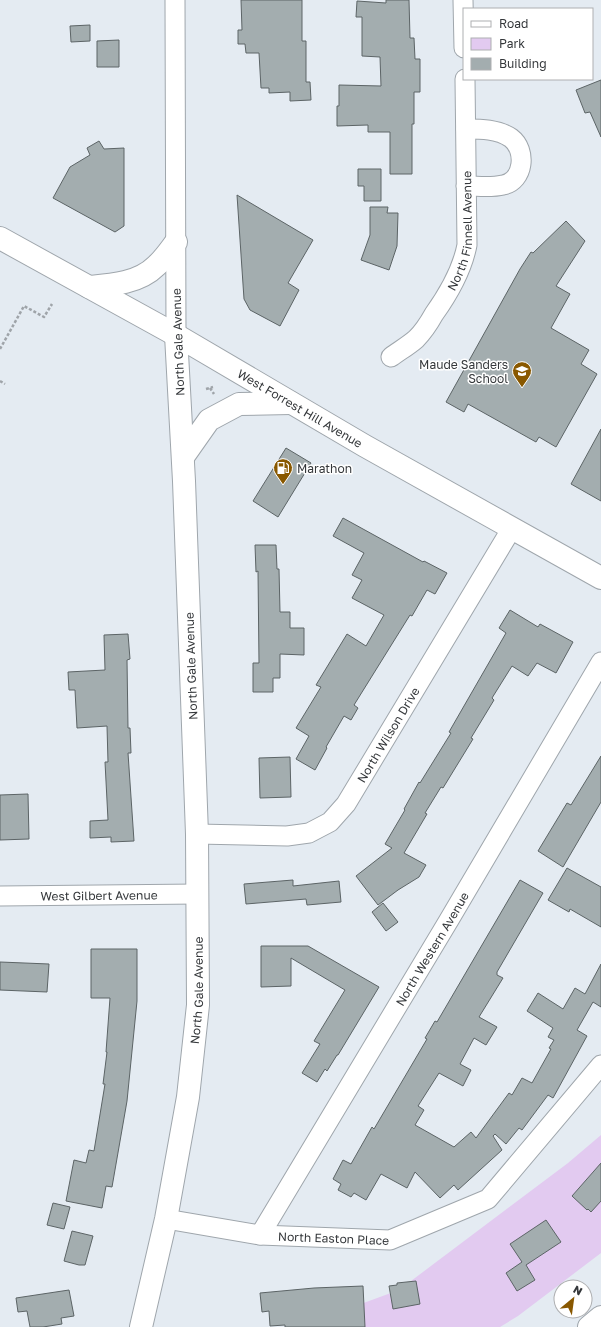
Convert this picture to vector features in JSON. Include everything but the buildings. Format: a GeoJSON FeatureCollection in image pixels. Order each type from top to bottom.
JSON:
{"type":"FeatureCollection","features":[{"type":"Feature","properties":{"kind":"main road","name":"West Forrest Hill Avenue"},"geometry":{"type":"LineString","coordinates":[[0,238],[176,335],[365,446],[601,578]]}},
{"type":"Feature","properties":{"kind":"main road"},"geometry":{"type":"LineString","coordinates":[[89,287],[117,284],[138,278],[156,266],[176,242]]}},
{"type":"Feature","properties":{"kind":"main road","name":"North Gale Avenue"},"geometry":{"type":"LineString","coordinates":[[141,1327],[166,1219],[188,1097],[198,1005],[197,834],[183,457],[176,335]]}},
{"type":"Feature","properties":{"kind":"main road"},"geometry":{"type":"LineString","coordinates":[[183,457],[209,420],[239,404],[291,403]]}},
{"type":"Feature","properties":{"kind":"main road"},"geometry":{"type":"LineString","coordinates":[[589,1327],[601,1317]]}},
{"type":"Feature","properties":{"kind":"street","name":"North Gale Avenue"},"geometry":{"type":"LineString","coordinates":[[175,0],[176,335]]}},
{"type":"Feature","properties":{"kind":"street","name":"North Finnell Avenue"},"geometry":{"type":"LineString","coordinates":[[391,357],[409,344],[424,329],[440,306],[462,265],[467,245],[465,80]]}},
{"type":"Feature","properties":{"kind":"street"},"geometry":{"type":"LineString","coordinates":[[466,129],[489,130],[512,138],[520,150],[522,163],[516,178],[504,185],[466,186]]}},
{"type":"Feature","properties":{"kind":"street","name":"North Wilson Drive"},"geometry":{"type":"LineString","coordinates":[[197,834],[287,836],[309,832],[330,822],[346,804],[512,528]]}},
{"type":"Feature","properties":{"kind":"street","name":"North Western Avenue"},"geometry":{"type":"LineString","coordinates":[[260,1235],[449,920],[601,662]]}},
{"type":"Feature","properties":{"kind":"street","name":"West Gilbert Avenue"},"geometry":{"type":"LineString","coordinates":[[0,896],[198,894]]}},
{"type":"Feature","properties":{"kind":"street","name":"North Easton Place"},"geometry":{"type":"LineString","coordinates":[[166,1219],[260,1235],[390,1240],[488,1199],[601,1065]]}},
{"type":"Feature","properties":{"kind":"path"},"geometry":{"type":"LineString","coordinates":[[0,349],[24,306],[44,317],[52,304]]}},
{"type":"Feature","properties":{"kind":"path"},"geometry":{"type":"LineString","coordinates":[[0,381],[5,384]]}},
{"type":"Feature","properties":{"kind":"path"},"geometry":{"type":"LineString","coordinates":[[213,386],[208,389],[215,395]]}},
{"type":"Feature","properties":{"kind":"green space"},"geometry":{"type":"Polygon","coordinates":[[[601,1135],[601,1253],[567,1279],[553,1279],[553,1289],[518,1316],[500,1327],[298,1327],[399,1290],[568,1163],[601,1135]]]}},
{"type":"Feature","properties":{"kind":"place","name":"Maude Sanders School"},"geometry":{"type":"Point","coordinates":[522,388]}},
{"type":"Feature","properties":{"kind":"place","name":"Marathon"},"geometry":{"type":"Point","coordinates":[283,485]}}]}
